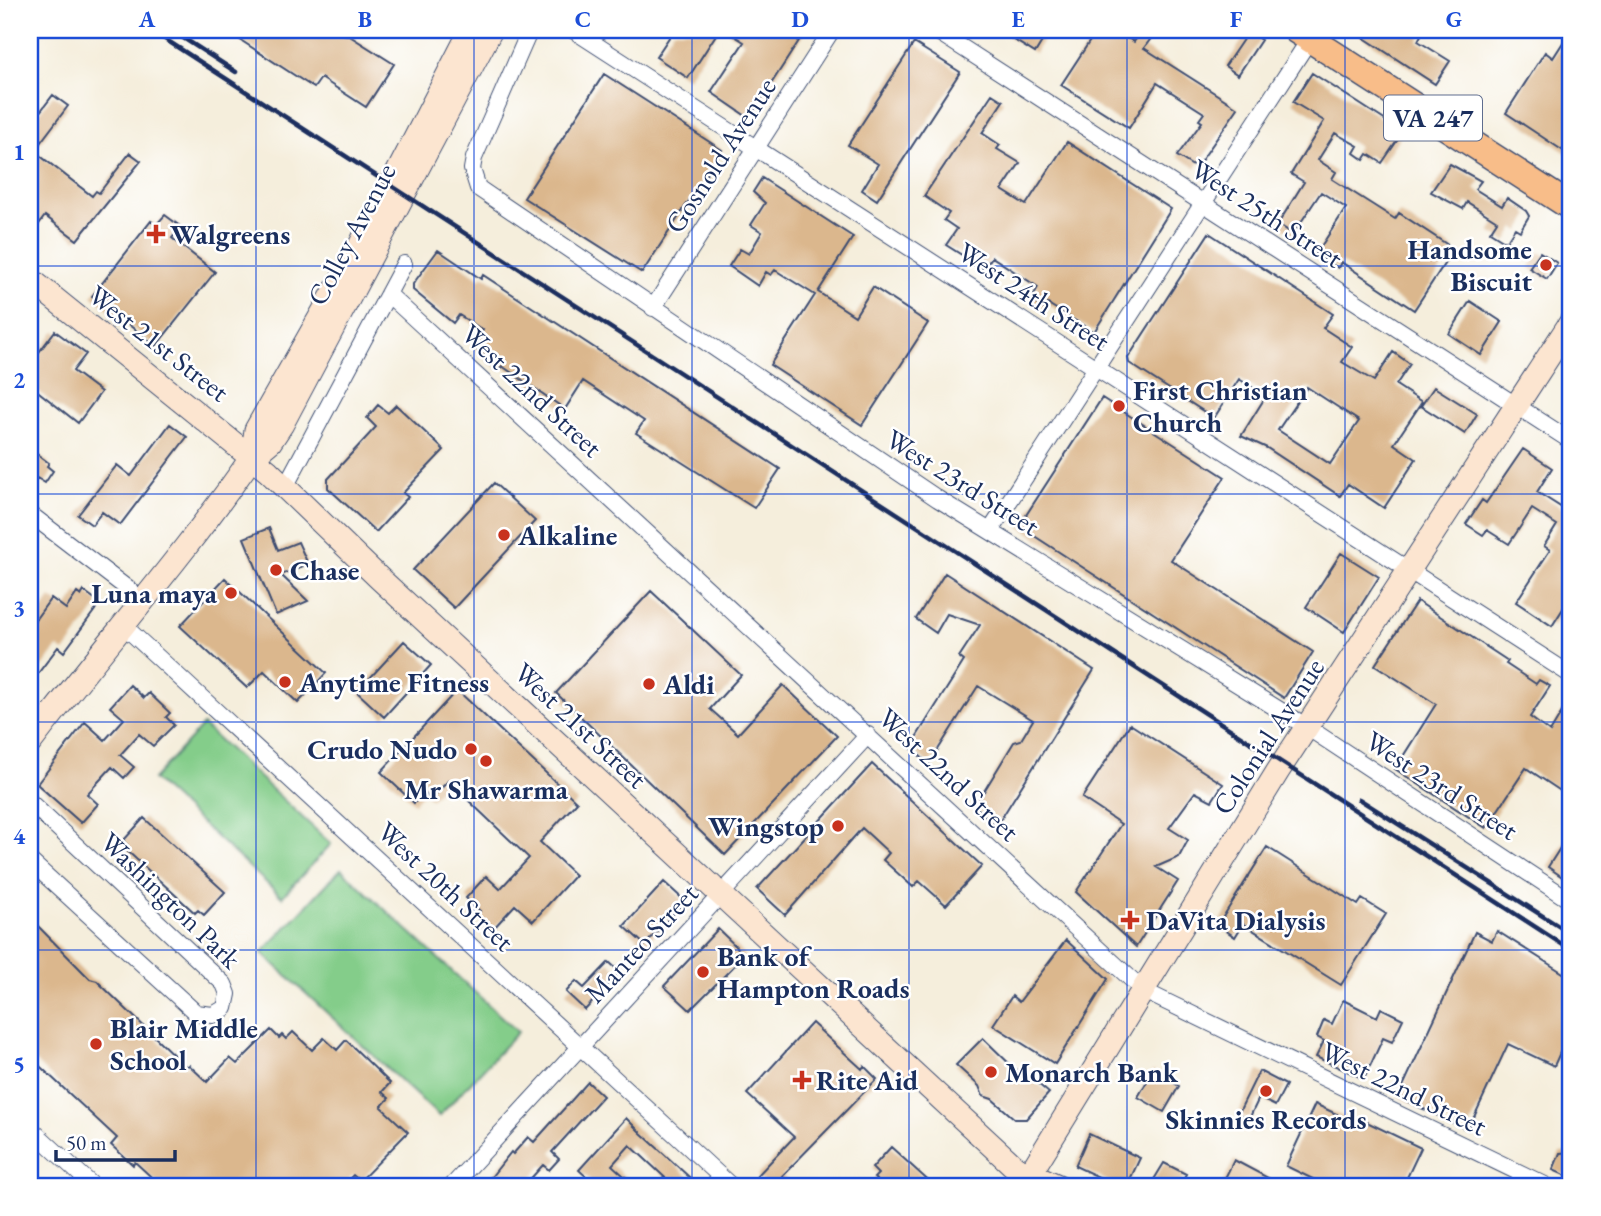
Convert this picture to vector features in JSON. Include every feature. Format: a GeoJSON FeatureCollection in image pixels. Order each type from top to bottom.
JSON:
{"type":"FeatureCollection","features":[{"type":"Feature","properties":{"kind":"main road","name":"Colley Avenue"},"geometry":{"type":"LineString","coordinates":[[252,457],[256,430],[351,263],[471,30]]}},
{"type":"Feature","properties":{"kind":"main road","name":"Colley Avenue"},"geometry":{"type":"LineString","coordinates":[[30,742],[100,652],[145,602],[252,457],[270,442],[318,360],[491,30]]}},
{"type":"Feature","properties":{"kind":"main road","name":"VA 247"},"geometry":{"type":"LineString","coordinates":[[1307,33],[1571,207]]}},
{"type":"Feature","properties":{"kind":"main road","name":"West 21st Street"},"geometry":{"type":"LineString","coordinates":[[30,279],[252,457],[379,579],[1010,1162],[1026,1180],[1058,1186]]}},
{"type":"Feature","properties":{"kind":"main road","name":"Colonial Avenue"},"geometry":{"type":"LineString","coordinates":[[1026,1180],[1307,727],[1571,322]]}},
{"type":"Feature","properties":{"kind":"street","name":"West 23rd Street"},"geometry":{"type":"LineString","coordinates":[[530,30],[474,158],[473,179],[478,188],[873,457],[1307,727],[1571,901]]}},
{"type":"Feature","properties":{"kind":"street","name":"West 24th Street"},"geometry":{"type":"LineString","coordinates":[[573,30],[1571,675]]}},
{"type":"Feature","properties":{"kind":"street","name":"Gosnold Avenue"},"geometry":{"type":"LineString","coordinates":[[653,308],[832,30]]}},
{"type":"Feature","properties":{"kind":"street","name":"West 25th Street"},"geometry":{"type":"LineString","coordinates":[[935,30],[1571,441]]}},
{"type":"Feature","properties":{"kind":"street"},"geometry":{"type":"LineString","coordinates":[[990,531],[1203,203],[1307,33]]}},
{"type":"Feature","properties":{"kind":"street"},"geometry":{"type":"LineString","coordinates":[[285,487],[404,264]]}},
{"type":"Feature","properties":{"kind":"street","name":"West 22nd Street"},"geometry":{"type":"LineString","coordinates":[[388,294],[1143,991],[1525,1182],[1547,1186]]}},
{"type":"Feature","properties":{"kind":"street"},"geometry":{"type":"LineString","coordinates":[[30,514],[145,602]]}},
{"type":"Feature","properties":{"kind":"street","name":"West 20th Street"},"geometry":{"type":"LineString","coordinates":[[124,626],[731,1186]]}},
{"type":"Feature","properties":{"kind":"street","name":"Manteo Street"},"geometry":{"type":"LineString","coordinates":[[452,1186],[868,735]]}},
{"type":"Feature","properties":{"kind":"street","name":"Washington Park"},"geometry":{"type":"LineString","coordinates":[[30,802],[225,984],[228,1000],[225,1008],[213,1015],[196,1013],[30,861]]}},
{"type":"Feature","properties":{"kind":"street"},"geometry":{"type":"LineString","coordinates":[[30,1128],[93,1186]]}},
{"type":"Feature","properties":{"kind":"green space"},"geometry":{"type":"Polygon","coordinates":[[[203,725],[331,844],[282,897],[153,779],[203,725]]]}},
{"type":"Feature","properties":{"kind":"green space"},"geometry":{"type":"Polygon","coordinates":[[[341,869],[518,1032],[439,1116],[262,953],[341,869]]]}},
{"type":"Feature","properties":{"kind":"building"},"geometry":{"type":"Polygon","coordinates":[[[225,30],[319,30],[348,35],[394,64],[366,107],[321,78],[314,88],[225,30]]]}},
{"type":"Feature","properties":{"kind":"building"},"geometry":{"type":"Polygon","coordinates":[[[674,30],[719,30],[688,78],[656,57],[674,30]]]}},
{"type":"Feature","properties":{"kind":"building"},"geometry":{"type":"Polygon","coordinates":[[[725,30],[806,30],[749,118],[711,92],[744,42],[725,30]]]}},
{"type":"Feature","properties":{"kind":"building"},"geometry":{"type":"Polygon","coordinates":[[[998,30],[1049,30],[1035,53],[998,30]]]}},
{"type":"Feature","properties":{"kind":"building"},"geometry":{"type":"Polygon","coordinates":[[[1097,30],[1115,30],[1134,42],[1142,30],[1152,37],[1144,48],[1238,108],[1196,168],[1177,156],[1202,122],[1199,120],[1204,113],[1157,83],[1129,128],[1061,85],[1097,30]]]}},
{"type":"Feature","properties":{"kind":"building"},"geometry":{"type":"Polygon","coordinates":[[[1352,30],[1414,30],[1421,35],[1418,41],[1450,61],[1435,84],[1352,30]]]}},
{"type":"Feature","properties":{"kind":"building"},"geometry":{"type":"Polygon","coordinates":[[[1571,30],[1571,156],[1506,113],[1545,52],[1553,58],[1571,30]]]}},
{"type":"Feature","properties":{"kind":"building"},"geometry":{"type":"Polygon","coordinates":[[[1248,32],[1261,40],[1238,75],[1225,66],[1248,32]]]}},
{"type":"Feature","properties":{"kind":"building"},"geometry":{"type":"Polygon","coordinates":[[[914,43],[960,72],[877,200],[862,190],[878,164],[848,145],[914,43]]]}},
{"type":"Feature","properties":{"kind":"building"},"geometry":{"type":"Polygon","coordinates":[[[1312,73],[1403,132],[1382,163],[1368,154],[1364,160],[1354,153],[1358,146],[1335,133],[1318,160],[1336,172],[1332,179],[1395,219],[1399,213],[1454,249],[1414,310],[1341,262],[1338,268],[1316,254],[1346,208],[1321,192],[1293,234],[1278,224],[1304,182],[1291,174],[1324,121],[1293,102],[1312,73]]]}},
{"type":"Feature","properties":{"kind":"building"},"geometry":{"type":"Polygon","coordinates":[[[604,74],[722,150],[642,273],[524,198],[604,74]]]}},
{"type":"Feature","properties":{"kind":"building"},"geometry":{"type":"Polygon","coordinates":[[[992,94],[1003,101],[982,133],[1000,145],[997,149],[1020,163],[1002,190],[1026,205],[1067,142],[1171,209],[1094,332],[1048,304],[1044,309],[1031,300],[1038,287],[992,257],[984,269],[946,245],[957,229],[944,220],[949,213],[924,196],[992,94]]]}},
{"type":"Feature","properties":{"kind":"building"},"geometry":{"type":"Polygon","coordinates":[[[53,95],[68,106],[34,151],[92,196],[96,191],[99,193],[130,153],[141,161],[77,240],[45,216],[30,236],[30,180],[36,173],[30,168],[30,125],[53,95]]]}},
{"type":"Feature","properties":{"kind":"building"},"geometry":{"type":"Polygon","coordinates":[[[1450,164],[1481,181],[1475,189],[1502,206],[1507,198],[1526,211],[1529,216],[1520,231],[1515,228],[1506,242],[1490,232],[1497,221],[1467,202],[1463,209],[1431,192],[1450,164]]]}},
{"type":"Feature","properties":{"kind":"building"},"geometry":{"type":"Polygon","coordinates":[[[762,178],[853,237],[818,292],[855,316],[873,287],[928,323],[862,425],[770,365],[815,295],[775,270],[771,275],[766,272],[758,286],[729,266],[740,249],[749,254],[762,232],[751,225],[765,203],[753,192],[762,178]]]}},
{"type":"Feature","properties":{"kind":"building","name":"Walgreens"},"geometry":{"type":"Polygon","coordinates":[[[165,215],[181,227],[172,238],[215,272],[156,346],[92,296],[151,221],[156,225],[165,215]]]}},
{"type":"Feature","properties":{"kind":"building"},"geometry":{"type":"Polygon","coordinates":[[[1209,233],[1333,314],[1323,328],[1352,347],[1342,362],[1374,381],[1393,352],[1410,364],[1396,385],[1422,402],[1394,444],[1416,459],[1384,508],[1348,484],[1340,496],[1267,448],[1241,436],[1266,396],[1239,379],[1214,418],[1129,363],[1128,358],[1209,233]],[[1307,387],[1278,430],[1330,464],[1359,421],[1307,387]]]}},
{"type":"Feature","properties":{"kind":"building"},"geometry":{"type":"Polygon","coordinates":[[[438,250],[481,279],[483,275],[780,469],[754,508],[636,433],[644,421],[583,381],[565,409],[502,366],[499,370],[473,346],[483,330],[459,315],[453,323],[413,290],[413,284],[438,250]]]}},
{"type":"Feature","properties":{"kind":"building"},"geometry":{"type":"Polygon","coordinates":[[[1540,252],[1557,263],[1547,279],[1529,268],[1540,252]]]}},
{"type":"Feature","properties":{"kind":"building"},"geometry":{"type":"Polygon","coordinates":[[[1470,301],[1502,322],[1481,355],[1449,334],[1470,301]]]}},
{"type":"Feature","properties":{"kind":"building"},"geometry":{"type":"Polygon","coordinates":[[[55,331],[86,354],[73,371],[101,392],[78,423],[30,385],[30,364],[55,331]]]}},
{"type":"Feature","properties":{"kind":"building"},"geometry":{"type":"Polygon","coordinates":[[[1434,387],[1477,414],[1465,434],[1421,406],[1434,387]]]}},
{"type":"Feature","properties":{"kind":"building"},"geometry":{"type":"Polygon","coordinates":[[[1102,398],[1225,477],[1171,560],[1313,652],[1284,698],[1019,526],[1102,398]]]}},
{"type":"Feature","properties":{"kind":"building"},"geometry":{"type":"Polygon","coordinates":[[[378,405],[388,413],[396,405],[444,450],[403,493],[408,497],[376,532],[328,488],[328,479],[376,427],[367,418],[378,405]]]}},
{"type":"Feature","properties":{"kind":"building"},"geometry":{"type":"Polygon","coordinates":[[[170,424],[187,437],[120,525],[102,512],[92,525],[78,515],[117,465],[131,476],[170,424]]]}},
{"type":"Feature","properties":{"kind":"building"},"geometry":{"type":"Polygon","coordinates":[[[30,449],[49,463],[47,466],[53,471],[45,483],[37,478],[30,487],[30,449]]]}},
{"type":"Feature","properties":{"kind":"building"},"geometry":{"type":"Polygon","coordinates":[[[1523,449],[1552,468],[1537,492],[1567,511],[1571,504],[1571,596],[1552,626],[1516,602],[1550,550],[1544,546],[1557,525],[1532,509],[1509,544],[1487,530],[1483,535],[1466,524],[1482,500],[1486,503],[1523,449]]]}},
{"type":"Feature","properties":{"kind":"building"},"geometry":{"type":"Polygon","coordinates":[[[494,483],[535,521],[454,608],[413,570],[494,483]]]}},
{"type":"Feature","properties":{"kind":"building","name":"Chase"},"geometry":{"type":"Polygon","coordinates":[[[269,528],[278,550],[298,542],[308,564],[281,575],[308,601],[276,615],[244,538],[269,528]]]}},
{"type":"Feature","properties":{"kind":"building"},"geometry":{"type":"Polygon","coordinates":[[[1341,553],[1379,577],[1344,632],[1306,607],[1341,553]]]}},
{"type":"Feature","properties":{"kind":"building"},"geometry":{"type":"Polygon","coordinates":[[[945,573],[1094,670],[996,827],[975,806],[1014,742],[1021,740],[1033,720],[978,686],[929,764],[910,747],[964,661],[959,657],[980,625],[947,614],[936,633],[916,619],[945,573]]]}},
{"type":"Feature","properties":{"kind":"building"},"geometry":{"type":"Polygon","coordinates":[[[225,578],[326,673],[298,703],[264,671],[247,688],[180,626],[225,578]]]}},
{"type":"Feature","properties":{"kind":"building"},"geometry":{"type":"Polygon","coordinates":[[[84,591],[99,602],[95,610],[64,652],[58,647],[30,684],[30,627],[51,598],[66,609],[77,593],[81,596],[84,591]]]}},
{"type":"Feature","properties":{"kind":"building"},"geometry":{"type":"Polygon","coordinates":[[[651,591],[741,675],[710,709],[738,734],[783,685],[837,736],[725,855],[556,693],[651,591]]]}},
{"type":"Feature","properties":{"kind":"building"},"geometry":{"type":"Polygon","coordinates":[[[1417,601],[1508,661],[1506,664],[1536,684],[1539,680],[1550,686],[1530,717],[1550,732],[1571,697],[1571,798],[1526,768],[1486,828],[1395,769],[1436,704],[1375,665],[1417,601]]]}},
{"type":"Feature","properties":{"kind":"building"},"geometry":{"type":"Polygon","coordinates":[[[404,641],[431,665],[384,717],[357,692],[404,641]]]}},
{"type":"Feature","properties":{"kind":"building"},"geometry":{"type":"Polygon","coordinates":[[[130,685],[144,698],[149,693],[170,713],[166,717],[174,725],[153,746],[139,734],[120,755],[134,767],[124,778],[112,767],[87,794],[98,804],[81,823],[37,784],[85,722],[105,740],[124,719],[110,707],[130,685]]]}},
{"type":"Feature","properties":{"kind":"building"},"geometry":{"type":"Polygon","coordinates":[[[457,690],[577,802],[540,842],[575,875],[533,921],[515,905],[492,930],[476,915],[480,911],[466,898],[486,876],[500,889],[529,858],[448,781],[431,799],[424,793],[414,803],[381,772],[457,690]]]}},
{"type":"Feature","properties":{"kind":"building"},"geometry":{"type":"Polygon","coordinates":[[[1130,724],[1223,784],[1212,801],[1195,792],[1169,828],[1188,840],[1179,857],[1156,867],[1178,881],[1136,947],[1076,892],[1121,824],[1082,798],[1130,724]]]}},
{"type":"Feature","properties":{"kind":"building"},"geometry":{"type":"Polygon","coordinates":[[[872,764],[982,866],[946,905],[919,881],[913,887],[883,860],[889,853],[862,828],[785,915],[757,889],[872,764]]]}},
{"type":"Feature","properties":{"kind":"building"},"geometry":{"type":"Polygon","coordinates":[[[144,818],[225,892],[204,915],[198,910],[195,913],[124,848],[127,845],[123,841],[144,818]]]}},
{"type":"Feature","properties":{"kind":"building"},"geometry":{"type":"Polygon","coordinates":[[[1571,831],[1571,883],[1548,867],[1571,831]]]}},
{"type":"Feature","properties":{"kind":"building"},"geometry":{"type":"Polygon","coordinates":[[[1267,847],[1358,905],[1362,899],[1386,914],[1341,985],[1243,924],[1235,937],[1218,925],[1267,847]]]}},
{"type":"Feature","properties":{"kind":"building"},"geometry":{"type":"Polygon","coordinates":[[[664,882],[685,901],[645,945],[624,926],[664,882]]]}},
{"type":"Feature","properties":{"kind":"building"},"geometry":{"type":"Polygon","coordinates":[[[30,918],[90,979],[97,981],[186,1067],[189,1065],[207,1082],[230,1058],[237,1064],[271,1030],[279,1038],[282,1035],[286,1039],[293,1032],[312,1050],[324,1038],[337,1050],[346,1040],[390,1083],[382,1092],[389,1098],[381,1107],[408,1132],[360,1181],[353,1175],[342,1186],[161,1186],[111,1145],[117,1138],[30,1057],[30,918]]]}},
{"type":"Feature","properties":{"kind":"building","name":"Bank of Hampton Roads"},"geometry":{"type":"Polygon","coordinates":[[[718,929],[745,955],[690,1010],[664,986],[718,929]]]}},
{"type":"Feature","properties":{"kind":"building"},"geometry":{"type":"Polygon","coordinates":[[[1497,931],[1571,978],[1571,1028],[1554,1066],[1508,1044],[1468,1130],[1398,1097],[1475,932],[1492,941],[1497,931]]]}},
{"type":"Feature","properties":{"kind":"building"},"geometry":{"type":"Polygon","coordinates":[[[1066,940],[1108,979],[1055,1064],[993,1025],[1012,996],[1019,1002],[1066,940]]]}},
{"type":"Feature","properties":{"kind":"building"},"geometry":{"type":"Polygon","coordinates":[[[609,962],[620,972],[585,1010],[566,992],[576,981],[584,988],[609,962]]]}},
{"type":"Feature","properties":{"kind":"building"},"geometry":{"type":"Polygon","coordinates":[[[1343,1000],[1377,1017],[1381,1008],[1403,1019],[1392,1042],[1383,1038],[1364,1079],[1316,1057],[1324,1041],[1317,1037],[1324,1020],[1332,1024],[1343,1000]]]}},
{"type":"Feature","properties":{"kind":"building","name":"Rite Aid"},"geometry":{"type":"Polygon","coordinates":[[[812,1023],[862,1069],[864,1066],[877,1079],[782,1176],[793,1186],[768,1186],[757,1176],[794,1137],[747,1094],[812,1023]]]}},
{"type":"Feature","properties":{"kind":"building","name":"Monarch Bank"},"geometry":{"type":"Polygon","coordinates":[[[983,1038],[1020,1074],[1023,1071],[1049,1093],[1026,1119],[1015,1119],[992,1099],[983,1096],[979,1086],[956,1065],[983,1038]]]}},
{"type":"Feature","properties":{"kind":"building"},"geometry":{"type":"Polygon","coordinates":[[[1153,1071],[1179,1086],[1164,1112],[1138,1097],[1153,1071]]]}},
{"type":"Feature","properties":{"kind":"building","name":"Skinnies Records"},"geometry":{"type":"Polygon","coordinates":[[[1259,1071],[1286,1085],[1275,1106],[1259,1098],[1249,1119],[1238,1114],[1259,1071]]]}},
{"type":"Feature","properties":{"kind":"building"},"geometry":{"type":"Polygon","coordinates":[[[588,1082],[603,1096],[552,1152],[559,1159],[549,1170],[543,1165],[524,1186],[484,1186],[511,1152],[513,1154],[528,1137],[534,1142],[588,1082]]]}},
{"type":"Feature","properties":{"kind":"building"},"geometry":{"type":"Polygon","coordinates":[[[1315,1104],[1364,1127],[1367,1122],[1421,1148],[1403,1186],[1317,1186],[1319,1182],[1286,1166],[1315,1104]]]}},
{"type":"Feature","properties":{"kind":"building"},"geometry":{"type":"Polygon","coordinates":[[[626,1118],[699,1186],[674,1186],[630,1145],[612,1165],[635,1186],[586,1186],[591,1181],[579,1170],[626,1118]]]}},
{"type":"Feature","properties":{"kind":"building"},"geometry":{"type":"Polygon","coordinates":[[[1089,1134],[1140,1158],[1127,1186],[1118,1186],[1075,1166],[1089,1134]]]}},
{"type":"Feature","properties":{"kind":"building"},"geometry":{"type":"Polygon","coordinates":[[[891,1147],[934,1186],[883,1186],[874,1178],[878,1174],[872,1168],[891,1147]]]}},
{"type":"Feature","properties":{"kind":"building"},"geometry":{"type":"Polygon","coordinates":[[[1571,1152],[1571,1178],[1553,1170],[1560,1153],[1571,1152]]]}},
{"type":"Feature","properties":{"kind":"building"},"geometry":{"type":"Polygon","coordinates":[[[1234,1160],[1283,1186],[1221,1186],[1234,1160]]]}},
{"type":"Feature","properties":{"kind":"building"},"geometry":{"type":"Polygon","coordinates":[[[1164,1163],[1186,1174],[1180,1186],[1150,1186],[1164,1163]]]}},
{"type":"Feature","properties":{"kind":"railway"},"geometry":{"type":"LineString","coordinates":[[151,30],[1571,950]]}},
{"type":"Feature","properties":{"kind":"railway"},"geometry":{"type":"LineString","coordinates":[[171,30],[236,72]]}},
{"type":"Feature","properties":{"kind":"railway"},"geometry":{"type":"LineString","coordinates":[[1359,799],[1571,934]]}},
{"type":"Feature","properties":{"kind":"place","name":"Walgreens"},"geometry":{"type":"Point","coordinates":[156,234]}},
{"type":"Feature","properties":{"kind":"place","name":"Handsome Biscuit"},"geometry":{"type":"Point","coordinates":[1546,265]}},
{"type":"Feature","properties":{"kind":"place","name":"First Christian Church"},"geometry":{"type":"Point","coordinates":[1119,406]}},
{"type":"Feature","properties":{"kind":"place","name":"Alkaline"},"geometry":{"type":"Point","coordinates":[504,535]}},
{"type":"Feature","properties":{"kind":"place","name":"Chase"},"geometry":{"type":"Point","coordinates":[276,570]}},
{"type":"Feature","properties":{"kind":"place","name":"Luna maya"},"geometry":{"type":"Point","coordinates":[231,593]}},
{"type":"Feature","properties":{"kind":"place","name":"Anytime Fitness"},"geometry":{"type":"Point","coordinates":[285,682]}},
{"type":"Feature","properties":{"kind":"place","name":"Aldi"},"geometry":{"type":"Point","coordinates":[649,684]}},
{"type":"Feature","properties":{"kind":"place","name":"Crudo Nudo"},"geometry":{"type":"Point","coordinates":[471,749]}},
{"type":"Feature","properties":{"kind":"place","name":"Mr Shawarma"},"geometry":{"type":"Point","coordinates":[486,761]}},
{"type":"Feature","properties":{"kind":"place","name":"Wingstop"},"geometry":{"type":"Point","coordinates":[838,826]}},
{"type":"Feature","properties":{"kind":"place","name":"DaVita Dialysis"},"geometry":{"type":"Point","coordinates":[1130,920]}},
{"type":"Feature","properties":{"kind":"place","name":"Bank of Hampton Roads"},"geometry":{"type":"Point","coordinates":[703,972]}},
{"type":"Feature","properties":{"kind":"place","name":"Blair Middle School"},"geometry":{"type":"Point","coordinates":[96,1044]}},
{"type":"Feature","properties":{"kind":"place","name":"Monarch Bank"},"geometry":{"type":"Point","coordinates":[991,1072]}},
{"type":"Feature","properties":{"kind":"place","name":"Rite Aid"},"geometry":{"type":"Point","coordinates":[802,1080]}},
{"type":"Feature","properties":{"kind":"place","name":"Skinnies Records"},"geometry":{"type":"Point","coordinates":[1266,1091]}}]}
